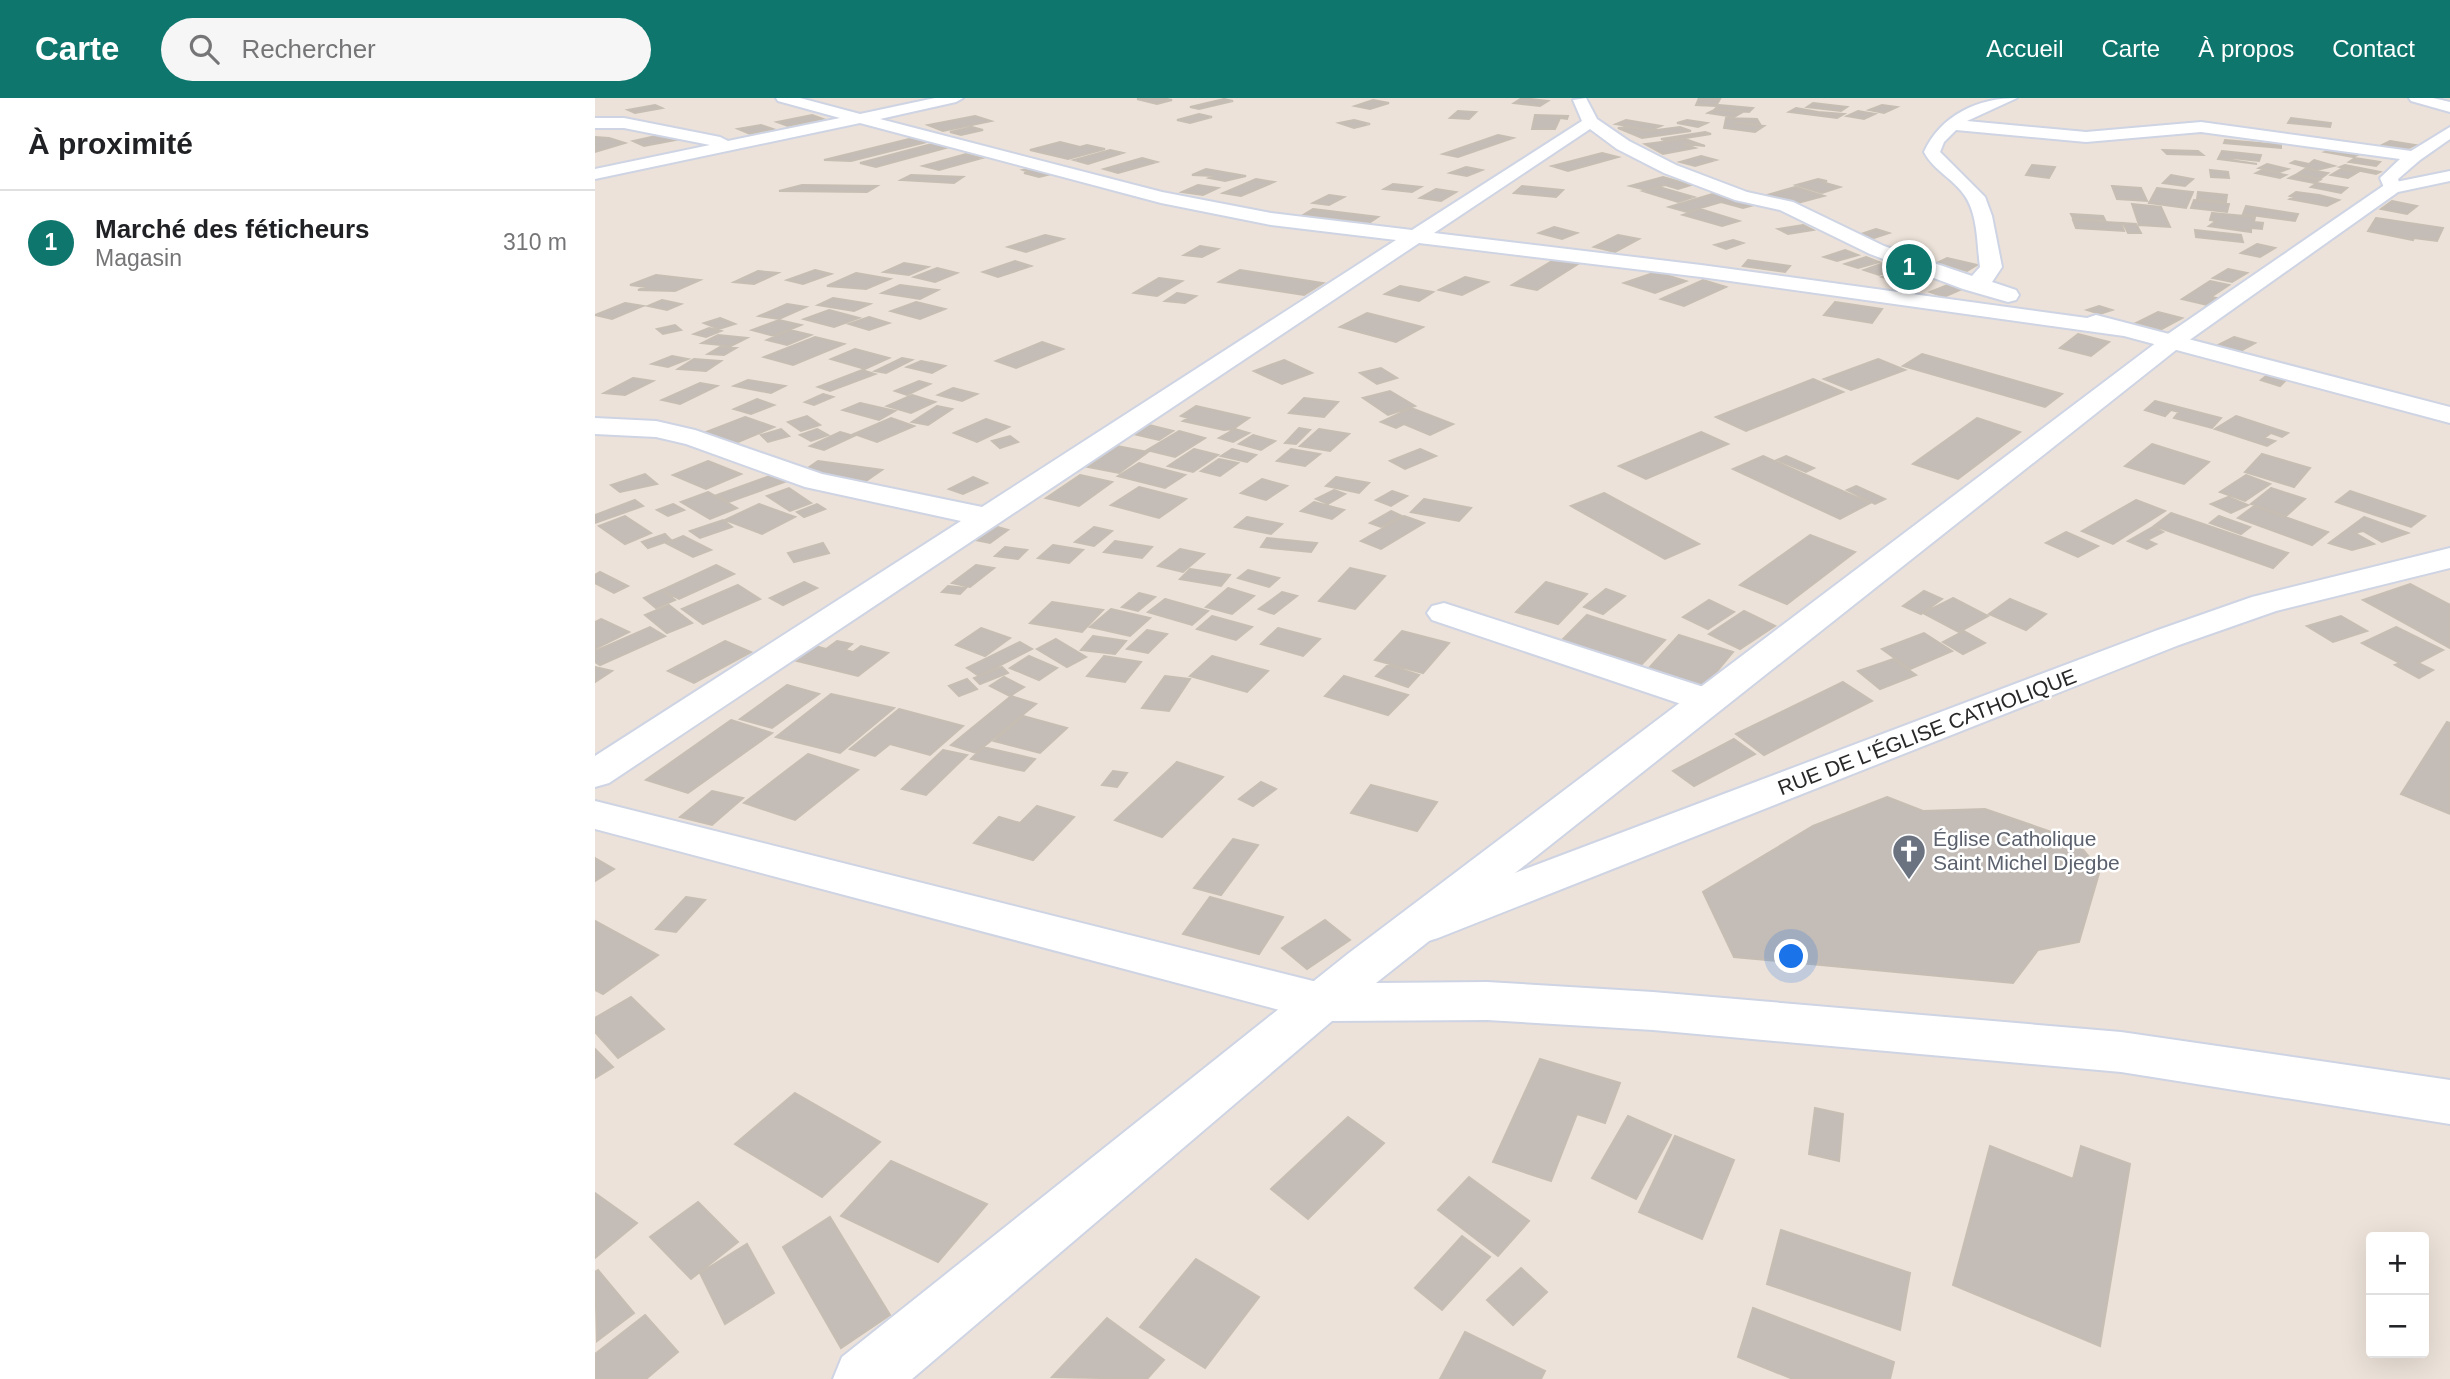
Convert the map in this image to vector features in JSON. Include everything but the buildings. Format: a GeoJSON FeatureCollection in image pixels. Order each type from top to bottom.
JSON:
{"type":"FeatureCollection","features":[{"type":"Feature","properties":{"kind":"street"},"geometry":{"type":"LineString","coordinates":[[783,98],[1210,209],[1700,271],[2121,330],[2173,341],[2450,415]]}},
{"type":"Feature","properties":{"kind":"street"},"geometry":{"type":"LineString","coordinates":[[595,174],[956,98]]}},
{"type":"Feature","properties":{"kind":"street"},"geometry":{"type":"LineString","coordinates":[[1971,284],[1984,279],[1991,267],[1978,203],[1972,192],[1937,162],[1932,152],[1935,141],[1953,125],[1988,104],[2010,98]]}},
{"type":"Feature","properties":{"kind":"street"},"geometry":{"type":"LineString","coordinates":[[2416,98],[2450,107]]}},
{"type":"Feature","properties":{"kind":"street"},"geometry":{"type":"LineString","coordinates":[[595,774],[1415,237],[1585,110],[1623,145],[1670,169],[1742,196],[1786,206],[1877,250],[1971,284],[2121,330]]}},
{"type":"Feature","properties":{"kind":"street"},"geometry":{"type":"LineString","coordinates":[[595,123],[632,124],[735,145]]}},
{"type":"Feature","properties":{"kind":"street"},"geometry":{"type":"LineString","coordinates":[[1953,125],[2086,137],[2201,127],[2414,156]]}},
{"type":"Feature","properties":{"kind":"street"},"geometry":{"type":"LineString","coordinates":[[2392,188],[2389,178],[2414,156],[2450,132]]}},
{"type":"Feature","properties":{"kind":"street"},"geometry":{"type":"LineString","coordinates":[[864,1379],[1321,1002],[2173,341],[2392,188],[2450,176]]}},
{"type":"Feature","properties":{"kind":"street"},"geometry":{"type":"LineString","coordinates":[[595,426],[656,429],[695,438],[815,481],[987,517]]}},
{"type":"Feature","properties":{"kind":"street","name":"RUE DE L'ÉGLISE CATHOLIQUE"},"geometry":{"type":"LineString","coordinates":[[1411,931],[2167,638],[2264,604],[2450,558]]}},
{"type":"Feature","properties":{"kind":"street"},"geometry":{"type":"LineString","coordinates":[[1444,613],[1709,701]]}},
{"type":"Feature","properties":{"kind":"street"},"geometry":{"type":"LineString","coordinates":[[595,815],[1321,1002],[1487,1002],[1653,1011],[2121,1052],[2450,1102]]}},
{"type":"Feature","properties":{"kind":"place","name":"Marché des féticheurs"},"geometry":{"type":"Point","coordinates":[1909,267]}},
{"type":"Feature","properties":{"kind":"place","name":"Église Catholique Saint Michel Djegbe"},"geometry":{"type":"Point","coordinates":[1909,881]}}]}
